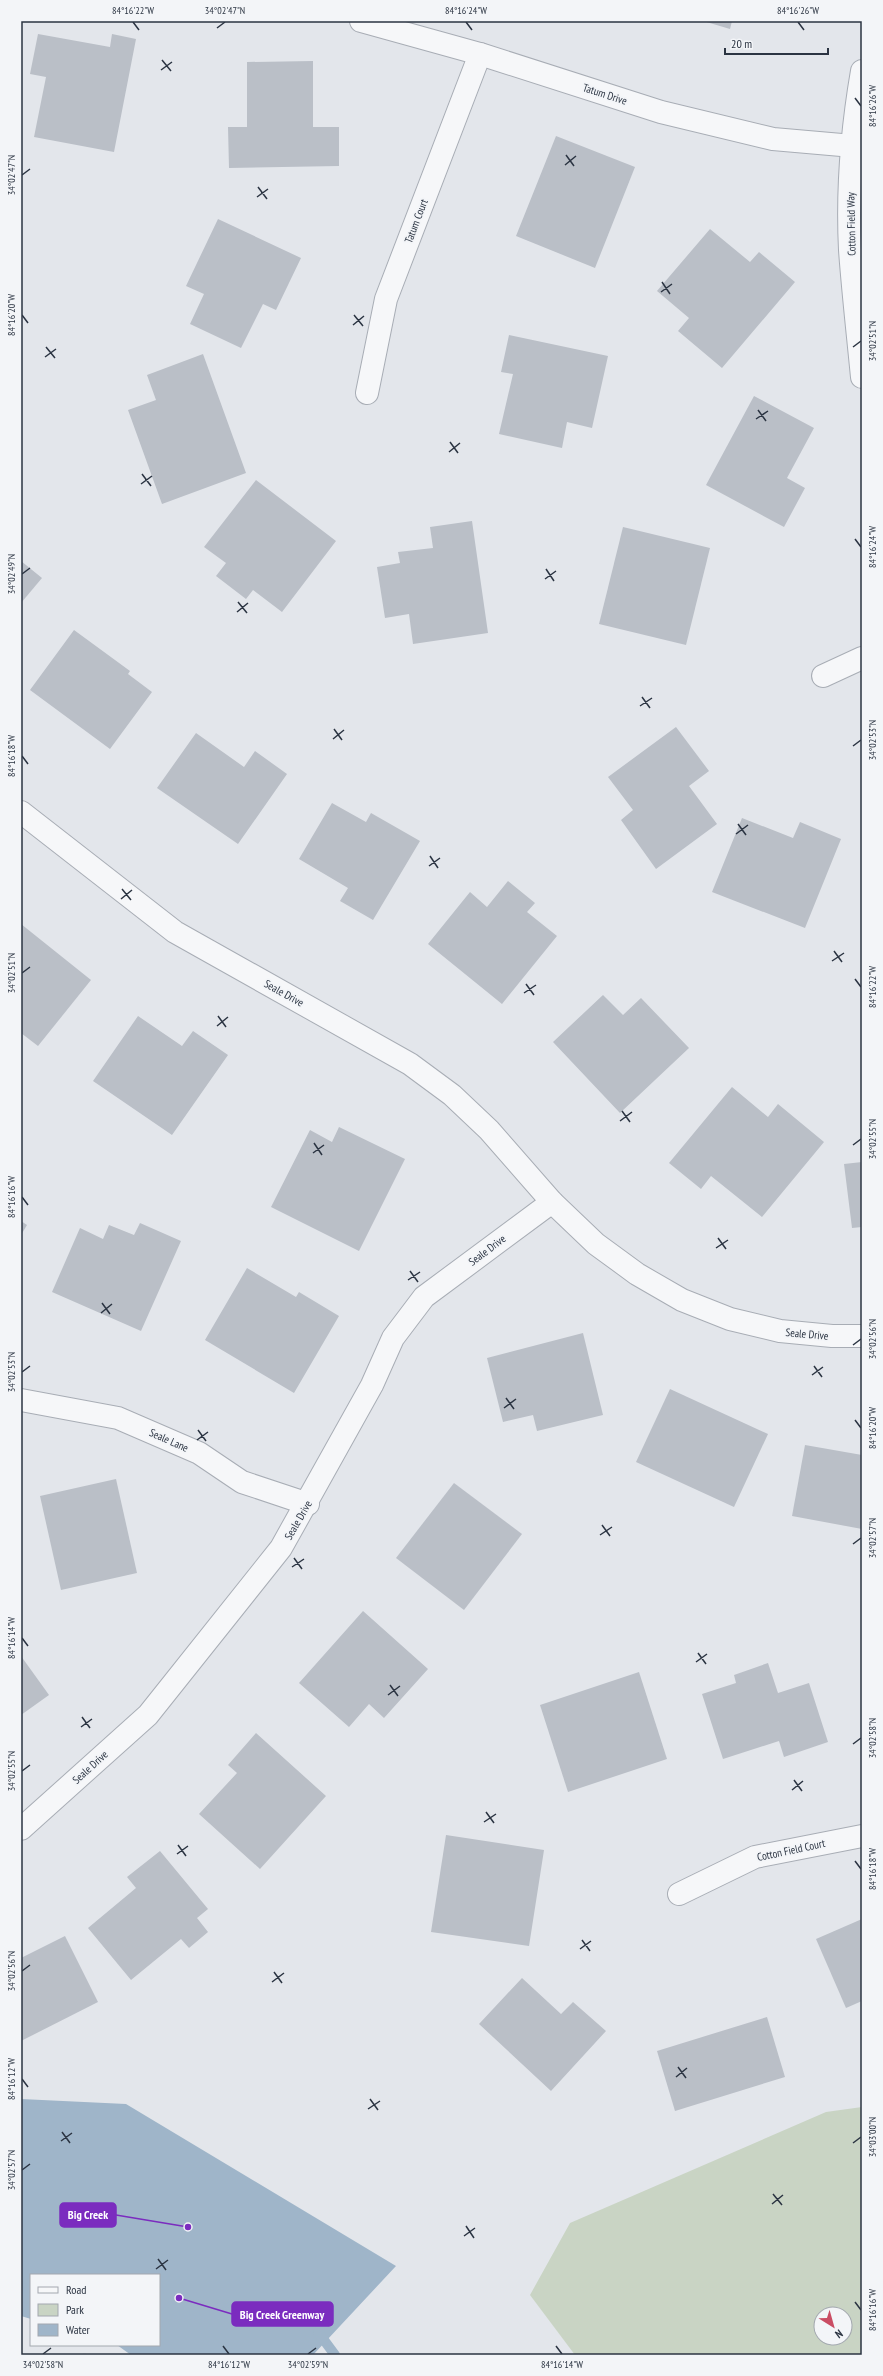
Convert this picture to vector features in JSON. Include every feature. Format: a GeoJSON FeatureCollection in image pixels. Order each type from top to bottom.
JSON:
{"type":"FeatureCollection","features":[{"type":"Feature","properties":{"kind":"street","name":"Tatum Drive"},"geometry":{"type":"LineString","coordinates":[[361,21],[480,54],[661,112],[773,139],[852,146]]}},
{"type":"Feature","properties":{"kind":"street","name":"Tatum Court"},"geometry":{"type":"LineString","coordinates":[[367,393],[386,299],[480,54]]}},
{"type":"Feature","properties":{"kind":"street","name":"Cotton Field Way"},"geometry":{"type":"LineString","coordinates":[[862,71],[852,146],[850,249],[862,377]]}},
{"type":"Feature","properties":{"kind":"street"},"geometry":{"type":"LineString","coordinates":[[823,676],[862,658]]}},
{"type":"Feature","properties":{"kind":"street","name":"Seale Drive"},"geometry":{"type":"LineString","coordinates":[[21,812],[175,932],[410,1064],[452,1096],[489,1130],[552,1202],[596,1244],[637,1274],[682,1300],[730,1319],[780,1331],[832,1336],[862,1336]]}},
{"type":"Feature","properties":{"kind":"street","name":"Seale Drive"},"geometry":{"type":"LineString","coordinates":[[21,1829],[148,1715],[281,1548],[308,1504],[372,1385],[393,1338],[424,1297],[552,1202]]}},
{"type":"Feature","properties":{"kind":"street","name":"Seale Lane"},"geometry":{"type":"LineString","coordinates":[[21,1400],[118,1418],[199,1453],[242,1482],[308,1504]]}},
{"type":"Feature","properties":{"kind":"street","name":"Cotton Field Court"},"geometry":{"type":"LineString","coordinates":[[679,1894],[755,1857],[862,1836]]}},
{"type":"Feature","properties":{"kind":"path"},"geometry":{"type":"LineString","coordinates":[[83,2355],[89,2355]]}},
{"type":"Feature","properties":{"kind":"green space"},"geometry":{"type":"Polygon","coordinates":[[[862,2107],[862,2355],[575,2355],[530,2295],[570,2223],[826,2112],[862,2107]]]}},
{"type":"Feature","properties":{"kind":"water"},"geometry":{"type":"Polygon","coordinates":[[[21,2099],[126,2104],[396,2266],[313,2355],[131,2355],[118,2346],[160,2346],[160,2274],[30,2274],[30,2319],[21,2316],[21,2099]]]}},
{"type":"Feature","properties":{"kind":"building"},"geometry":{"type":"Polygon","coordinates":[[[703,21],[732,21],[730,29],[703,21]]]}},
{"type":"Feature","properties":{"kind":"building"},"geometry":{"type":"Polygon","coordinates":[[[38,34],[110,47],[112,34],[136,39],[114,152],[34,137],[46,77],[30,74],[38,34]]]}},
{"type":"Feature","properties":{"kind":"building"},"geometry":{"type":"Polygon","coordinates":[[[313,61],[313,127],[339,127],[339,166],[229,168],[228,127],[247,127],[247,62],[313,61]]]}},
{"type":"Feature","properties":{"kind":"building"},"geometry":{"type":"Polygon","coordinates":[[[556,136],[635,167],[595,268],[516,236],[556,136]]]}},
{"type":"Feature","properties":{"kind":"building"},"geometry":{"type":"Polygon","coordinates":[[[218,219],[301,258],[276,310],[263,304],[241,348],[190,324],[204,294],[186,286],[218,219]]]}},
{"type":"Feature","properties":{"kind":"building"},"geometry":{"type":"Polygon","coordinates":[[[710,229],[750,262],[759,252],[795,282],[722,368],[678,331],[689,318],[657,291],[710,229]]]}},
{"type":"Feature","properties":{"kind":"building"},"geometry":{"type":"Polygon","coordinates":[[[509,335],[608,356],[592,428],[567,422],[562,448],[499,434],[513,374],[501,372],[509,335]]]}},
{"type":"Feature","properties":{"kind":"building"},"geometry":{"type":"Polygon","coordinates":[[[203,354],[246,473],[162,504],[128,410],[156,400],[147,375],[203,354]]]}},
{"type":"Feature","properties":{"kind":"building"},"geometry":{"type":"Polygon","coordinates":[[[754,396],[814,428],[787,478],[805,488],[784,527],[706,485],[754,396]]]}},
{"type":"Feature","properties":{"kind":"building"},"geometry":{"type":"Polygon","coordinates":[[[256,480],[336,541],[282,612],[253,590],[246,599],[216,576],[226,563],[204,547],[256,480]]]}},
{"type":"Feature","properties":{"kind":"building"},"geometry":{"type":"Polygon","coordinates":[[[472,521],[488,633],[413,644],[409,614],[385,618],[377,567],[400,563],[398,552],[433,548],[430,527],[472,521]]]}},
{"type":"Feature","properties":{"kind":"building"},"geometry":{"type":"Polygon","coordinates":[[[623,527],[710,548],[686,645],[599,624],[623,527]]]}},
{"type":"Feature","properties":{"kind":"building"},"geometry":{"type":"Polygon","coordinates":[[[21,561],[42,578],[21,603],[21,561]]]}},
{"type":"Feature","properties":{"kind":"building"},"geometry":{"type":"Polygon","coordinates":[[[74,630],[130,671],[128,674],[152,692],[110,749],[30,690],[74,630]]]}},
{"type":"Feature","properties":{"kind":"building"},"geometry":{"type":"Polygon","coordinates":[[[676,727],[709,771],[689,786],[717,824],[656,869],[621,820],[633,810],[608,777],[676,727]]]}},
{"type":"Feature","properties":{"kind":"building"},"geometry":{"type":"Polygon","coordinates":[[[196,733],[244,767],[255,751],[287,774],[238,844],[157,788],[196,733]]]}},
{"type":"Feature","properties":{"kind":"building"},"geometry":{"type":"Polygon","coordinates":[[[332,803],[366,822],[371,813],[420,841],[373,920],[340,901],[348,888],[299,859],[332,803]]]}},
{"type":"Feature","properties":{"kind":"building"},"geometry":{"type":"Polygon","coordinates":[[[742,818],[793,838],[800,822],[841,839],[805,928],[712,892],[742,818]]]}},
{"type":"Feature","properties":{"kind":"building"},"geometry":{"type":"Polygon","coordinates":[[[508,881],[535,903],[527,912],[557,936],[502,1004],[428,944],[470,892],[487,907],[508,881]]]}},
{"type":"Feature","properties":{"kind":"building"},"geometry":{"type":"Polygon","coordinates":[[[21,924],[91,980],[38,1046],[21,1033],[21,924]]]}},
{"type":"Feature","properties":{"kind":"building"},"geometry":{"type":"Polygon","coordinates":[[[603,995],[623,1015],[641,998],[689,1048],[620,1113],[553,1042],[603,995]]]}},
{"type":"Feature","properties":{"kind":"building"},"geometry":{"type":"Polygon","coordinates":[[[138,1016],[182,1046],[193,1031],[228,1055],[172,1135],[93,1081],[138,1016]]]}},
{"type":"Feature","properties":{"kind":"building"},"geometry":{"type":"Polygon","coordinates":[[[732,1087],[768,1117],[778,1104],[824,1142],[762,1217],[711,1176],[701,1189],[669,1163],[732,1087]]]}},
{"type":"Feature","properties":{"kind":"building"},"geometry":{"type":"Polygon","coordinates":[[[339,1127],[405,1159],[359,1251],[271,1207],[310,1130],[332,1142],[339,1127]]]}},
{"type":"Feature","properties":{"kind":"building"},"geometry":{"type":"Polygon","coordinates":[[[862,1162],[862,1227],[852,1228],[844,1164],[862,1162]]]}},
{"type":"Feature","properties":{"kind":"building"},"geometry":{"type":"Polygon","coordinates":[[[21,1221],[27,1225],[21,1235],[21,1221]]]}},
{"type":"Feature","properties":{"kind":"building"},"geometry":{"type":"Polygon","coordinates":[[[140,1223],[181,1241],[141,1331],[52,1292],[80,1228],[103,1239],[109,1225],[134,1235],[140,1223]]]}},
{"type":"Feature","properties":{"kind":"building"},"geometry":{"type":"Polygon","coordinates":[[[247,1268],[296,1297],[299,1292],[339,1316],[294,1393],[205,1340],[247,1268]]]}},
{"type":"Feature","properties":{"kind":"building"},"geometry":{"type":"Polygon","coordinates":[[[583,1333],[603,1415],[537,1431],[533,1415],[503,1422],[487,1358],[583,1333]]]}},
{"type":"Feature","properties":{"kind":"building"},"geometry":{"type":"Polygon","coordinates":[[[670,1389],[768,1434],[734,1507],[636,1462],[670,1389]]]}},
{"type":"Feature","properties":{"kind":"building"},"geometry":{"type":"Polygon","coordinates":[[[805,1445],[862,1455],[862,1529],[792,1516],[805,1445]]]}},
{"type":"Feature","properties":{"kind":"building"},"geometry":{"type":"Polygon","coordinates":[[[116,1479],[137,1573],[61,1590],[40,1496],[116,1479]]]}},
{"type":"Feature","properties":{"kind":"building"},"geometry":{"type":"Polygon","coordinates":[[[454,1483],[522,1534],[464,1610],[396,1558],[454,1483]]]}},
{"type":"Feature","properties":{"kind":"building"},"geometry":{"type":"Polygon","coordinates":[[[363,1611],[428,1669],[384,1718],[369,1704],[349,1727],[299,1683],[363,1611]]]}},
{"type":"Feature","properties":{"kind":"building"},"geometry":{"type":"Polygon","coordinates":[[[21,1656],[49,1695],[21,1715],[21,1656]]]}},
{"type":"Feature","properties":{"kind":"building"},"geometry":{"type":"Polygon","coordinates":[[[768,1663],[778,1693],[809,1683],[828,1742],[784,1757],[779,1741],[723,1759],[702,1694],[736,1683],[734,1675],[768,1663]]]}},
{"type":"Feature","properties":{"kind":"building"},"geometry":{"type":"Polygon","coordinates":[[[639,1672],[667,1759],[568,1792],[540,1705],[639,1672]]]}},
{"type":"Feature","properties":{"kind":"building"},"geometry":{"type":"Polygon","coordinates":[[[256,1733],[326,1796],[260,1869],[199,1814],[237,1773],[228,1765],[256,1733]]]}},
{"type":"Feature","properties":{"kind":"building"},"geometry":{"type":"Polygon","coordinates":[[[446,1835],[544,1850],[529,1946],[431,1932],[446,1835]]]}},
{"type":"Feature","properties":{"kind":"building"},"geometry":{"type":"Polygon","coordinates":[[[160,1851],[208,1909],[197,1918],[208,1932],[189,1948],[181,1939],[131,1980],[88,1928],[136,1888],[127,1877],[160,1851]]]}},
{"type":"Feature","properties":{"kind":"building"},"geometry":{"type":"Polygon","coordinates":[[[862,1919],[862,2001],[846,2008],[816,1939],[862,1919]]]}},
{"type":"Feature","properties":{"kind":"building"},"geometry":{"type":"Polygon","coordinates":[[[65,1936],[98,2002],[21,2041],[21,1958],[65,1936]]]}},
{"type":"Feature","properties":{"kind":"building"},"geometry":{"type":"Polygon","coordinates":[[[522,1978],[561,2014],[573,2002],[606,2031],[551,2091],[479,2024],[522,1978]]]}},
{"type":"Feature","properties":{"kind":"building"},"geometry":{"type":"Polygon","coordinates":[[[767,2017],[785,2077],[675,2111],[657,2051],[767,2017]]]}},
{"type":"Feature","properties":{"kind":"waterway"},"geometry":{"type":"LineString","coordinates":[[318,2332],[335,2355]]}},
{"type":"Feature","properties":{"kind":"place","name":"Big Creek"},"geometry":{"type":"Point","coordinates":[188,2227]}},
{"type":"Feature","properties":{"kind":"place","name":"Big Creek Greenway"},"geometry":{"type":"Point","coordinates":[179,2298]}}]}
